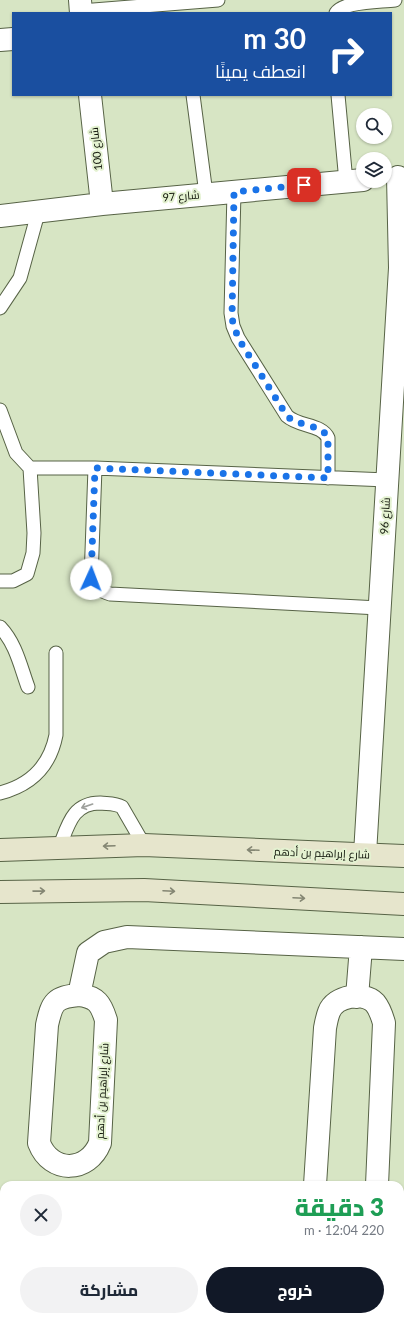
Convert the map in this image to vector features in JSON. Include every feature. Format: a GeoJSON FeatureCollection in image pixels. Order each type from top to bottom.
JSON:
{"type":"FeatureCollection","features":[{"type":"Feature","properties":{"kind":"street"},"geometry":{"type":"LineString","coordinates":[[0,40],[12,39]]}},
{"type":"Feature","properties":{"kind":"street","name":"شارع 100"},"geometry":{"type":"LineString","coordinates":[[90,96],[102,204]]}},
{"type":"Feature","properties":{"kind":"street","name":"شارع 96"},"geometry":{"type":"LineString","coordinates":[[364,854],[387,480],[402,268],[396,177]]}},
{"type":"Feature","properties":{"kind":"street","name":"شارع 97"},"geometry":{"type":"LineString","coordinates":[[0,216],[38,213],[102,204],[355,181]]}},
{"type":"Feature","properties":{"kind":"street","name":"شارع إبراهيم بن أدهم"},"geometry":{"type":"LineString","coordinates":[[0,850],[144,845],[404,856]]}},
{"type":"Feature","properties":{"kind":"street"},"geometry":{"type":"LineString","coordinates":[[0,892],[144,890],[404,904]]}},
{"type":"Feature","properties":{"kind":"street"},"geometry":{"type":"LineString","coordinates":[[79,995],[88,953],[104,942],[127,937],[404,949]]}},
{"type":"Feature","properties":{"kind":"street"},"geometry":{"type":"LineString","coordinates":[[357,997],[360,947]]}},
{"type":"Feature","properties":{"kind":"street","name":"شارع إبراهيم بن أدهم"},"geometry":{"type":"LineString","coordinates":[[79,995],[89,996],[95,1000],[102,1008],[106,1020],[100,1144],[92,1158],[82,1164],[70,1166],[57,1164],[48,1158],[39,1143],[47,1025],[50,1009],[57,1000],[63,996],[79,995]]}},
{"type":"Feature","properties":{"kind":"street"},"geometry":{"type":"LineString","coordinates":[[315,1181],[326,1022],[329,1011],[336,1003],[341,999],[357,997],[368,999],[374,1003],[381,1011],[384,1023],[377,1181]]}},
{"type":"Feature","properties":{"kind":"lane"},"geometry":{"type":"LineString","coordinates":[[81,8],[182,8],[218,0]]}},
{"type":"Feature","properties":{"kind":"lane"},"geometry":{"type":"LineString","coordinates":[[337,12],[339,9],[350,5],[395,0]]}},
{"type":"Feature","properties":{"kind":"lane"},"geometry":{"type":"LineString","coordinates":[[193,96],[206,194]]}},
{"type":"Feature","properties":{"kind":"lane"},"geometry":{"type":"LineString","coordinates":[[338,96],[355,181]]}},
{"type":"Feature","properties":{"kind":"lane"},"geometry":{"type":"LineString","coordinates":[[234,192],[231,313],[233,326],[238,338],[287,416],[296,423],[322,430],[326,433],[328,438],[328,478]]}},
{"type":"Feature","properties":{"kind":"lane"},"geometry":{"type":"LineString","coordinates":[[0,308],[20,278],[38,213]]}},
{"type":"Feature","properties":{"kind":"lane"},"geometry":{"type":"LineString","coordinates":[[0,410],[16,453],[30,468],[34,533],[33,552],[30,568],[27,574],[13,581],[0,581]]}},
{"type":"Feature","properties":{"kind":"lane"},"geometry":{"type":"LineString","coordinates":[[30,468],[95,468],[387,480]]}},
{"type":"Feature","properties":{"kind":"lane"},"geometry":{"type":"LineString","coordinates":[[95,468],[91,579],[94,585],[101,591],[110,594],[379,608]]}},
{"type":"Feature","properties":{"kind":"lane"},"geometry":{"type":"LineString","coordinates":[[0,627],[8,635],[14,647],[28,687]]}},
{"type":"Feature","properties":{"kind":"lane"},"geometry":{"type":"LineString","coordinates":[[0,793],[23,785],[34,777],[43,768],[54,747],[56,735],[56,653]]}},
{"type":"Feature","properties":{"kind":"lane"},"geometry":{"type":"LineString","coordinates":[[59,848],[75,812],[88,804],[95,803],[117,804],[122,807],[144,845]]}},
{"type":"Feature","properties":{"kind":"route"},"geometry":{"type":"LineString","coordinates":[[91,579],[95,468],[328,478],[328,438],[326,433],[322,430],[296,423],[283,411],[238,338],[233,326],[231,313],[234,192],[304,185]]}}]}
